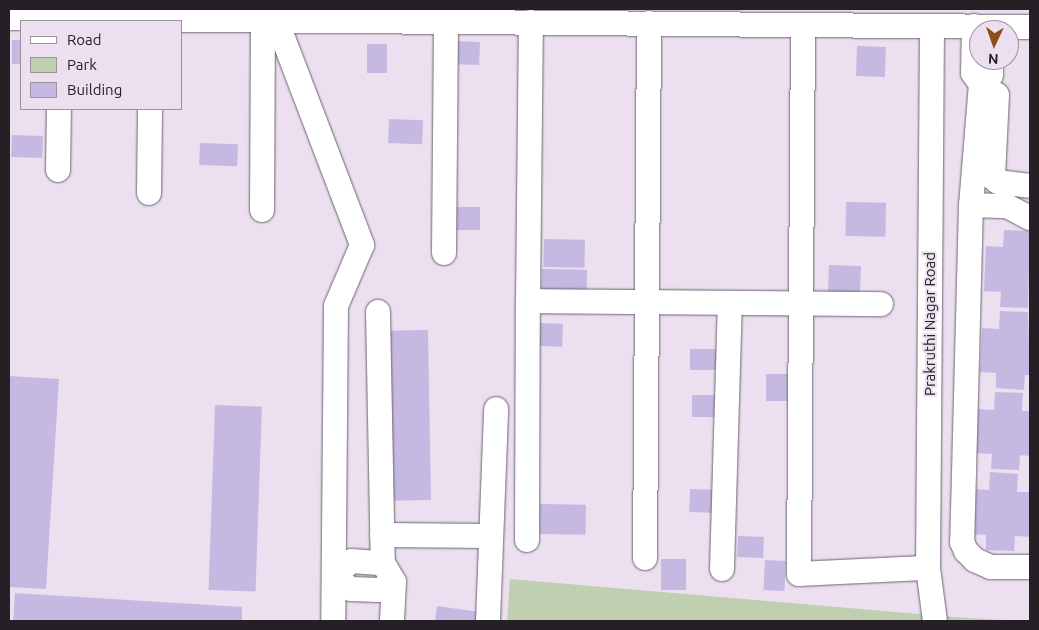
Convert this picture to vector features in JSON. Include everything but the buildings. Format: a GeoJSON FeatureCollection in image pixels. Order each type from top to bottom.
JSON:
{"type":"FeatureCollection","features":[{"type":"Feature","properties":{"kind":"street"},"geometry":{"type":"LineString","coordinates":[[9,18],[60,16],[517,18],[591,16],[650,23],[680,16],[794,19],[882,17],[932,26],[969,27]]}},
{"type":"Feature","properties":{"kind":"street"},"geometry":{"type":"LineString","coordinates":[[262,210],[271,16]]}},
{"type":"Feature","properties":{"kind":"street"},"geometry":{"type":"LineString","coordinates":[[271,16],[362,245],[336,306],[334,621]]}},
{"type":"Feature","properties":{"kind":"street"},"geometry":{"type":"LineString","coordinates":[[431,17],[444,253]]}},
{"type":"Feature","properties":{"kind":"street"},"geometry":{"type":"LineString","coordinates":[[517,18],[528,301],[527,540]]}},
{"type":"Feature","properties":{"kind":"street"},"geometry":{"type":"LineString","coordinates":[[794,19],[801,303],[799,574],[928,568]]}},
{"type":"Feature","properties":{"kind":"street"},"geometry":{"type":"LineString","coordinates":[[645,558],[650,23]]}},
{"type":"Feature","properties":{"kind":"street","name":"Prakruthi Nagar Road"},"geometry":{"type":"LineString","coordinates":[[932,26],[928,568],[935,621]]}},
{"type":"Feature","properties":{"kind":"street"},"geometry":{"type":"LineString","coordinates":[[974,70],[973,73],[981,84],[997,95],[993,178],[998,182],[1030,186]]}},
{"type":"Feature","properties":{"kind":"street"},"geometry":{"type":"LineString","coordinates":[[991,70],[991,75],[981,84],[971,205],[962,542],[966,552],[975,560],[991,567],[1030,567]]}},
{"type":"Feature","properties":{"kind":"street"},"geometry":{"type":"LineString","coordinates":[[58,170],[59,110]]}},
{"type":"Feature","properties":{"kind":"street"},"geometry":{"type":"LineString","coordinates":[[149,193],[150,110]]}},
{"type":"Feature","properties":{"kind":"street"},"geometry":{"type":"LineString","coordinates":[[971,205],[1007,206],[1030,218]]}},
{"type":"Feature","properties":{"kind":"street"},"geometry":{"type":"LineString","coordinates":[[528,301],[881,304]]}},
{"type":"Feature","properties":{"kind":"street"},"geometry":{"type":"LineString","coordinates":[[722,569],[730,303]]}},
{"type":"Feature","properties":{"kind":"street"},"geometry":{"type":"LineString","coordinates":[[378,312],[382,535],[388,572],[392,621]]}},
{"type":"Feature","properties":{"kind":"street"},"geometry":{"type":"LineString","coordinates":[[488,621],[496,409]]}},
{"type":"Feature","properties":{"kind":"street"},"geometry":{"type":"LineString","coordinates":[[382,535],[491,536]]}},
{"type":"Feature","properties":{"kind":"street"},"geometry":{"type":"LineString","coordinates":[[334,577],[351,589],[379,590],[388,572]]}},
{"type":"Feature","properties":{"kind":"green space"},"geometry":{"type":"Polygon","coordinates":[[[510,579],[954,617],[1017,621],[507,621],[510,579]]]}}]}
